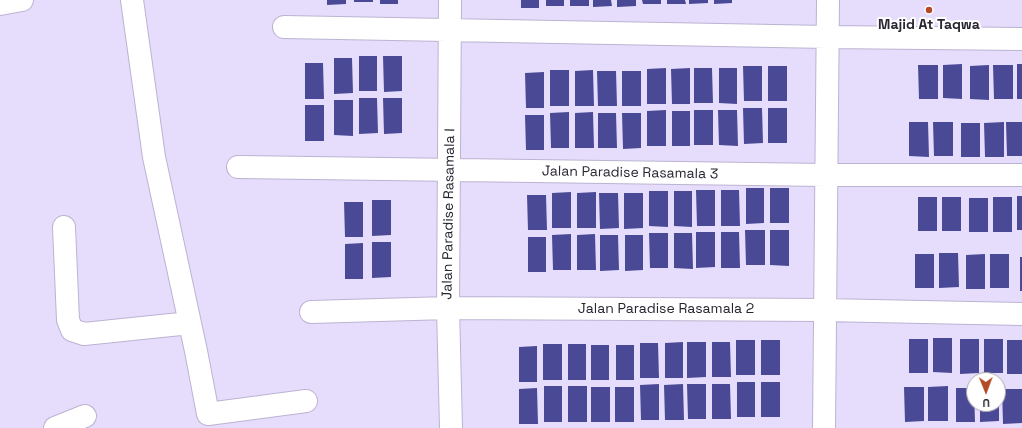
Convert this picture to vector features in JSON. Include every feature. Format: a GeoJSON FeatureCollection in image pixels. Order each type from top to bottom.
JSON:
{"type":"FeatureCollection","features":[{"type":"Feature","properties":{"kind":"street"},"geometry":{"type":"LineString","coordinates":[[0,4],[22,0]]}},
{"type":"Feature","properties":{"kind":"street"},"geometry":{"type":"LineString","coordinates":[[132,0],[154,157],[190,323],[209,421],[306,402]]}},
{"type":"Feature","properties":{"kind":"street","name":"Jalan Paradise Rasamala I"},"geometry":{"type":"LineString","coordinates":[[450,0],[448,308],[451,428]]}},
{"type":"Feature","properties":{"kind":"street"},"geometry":{"type":"LineString","coordinates":[[824,428],[828,0]]}},
{"type":"Feature","properties":{"kind":"street"},"geometry":{"type":"LineString","coordinates":[[284,27],[1022,39]]}},
{"type":"Feature","properties":{"kind":"street","name":"Jalan Paradise Rasamala 3"},"geometry":{"type":"LineString","coordinates":[[238,167],[826,175],[1022,175]]}},
{"type":"Feature","properties":{"kind":"street"},"geometry":{"type":"LineString","coordinates":[[64,227],[68,320],[72,330],[84,334],[190,323]]}},
{"type":"Feature","properties":{"kind":"street","name":"Jalan Paradise Rasamala 2"},"geometry":{"type":"LineString","coordinates":[[311,312],[448,308],[824,310],[1022,314]]}},
{"type":"Feature","properties":{"kind":"street"},"geometry":{"type":"LineString","coordinates":[[55,428],[85,416]]}},
{"type":"Feature","properties":{"kind":"building"},"geometry":{"type":"Polygon","coordinates":[[[327,0],[346,0],[346,4],[327,5],[327,0]]]}},
{"type":"Feature","properties":{"kind":"building"},"geometry":{"type":"Polygon","coordinates":[[[354,0],[373,0],[373,2],[354,2],[354,0]]]}},
{"type":"Feature","properties":{"kind":"building"},"geometry":{"type":"Polygon","coordinates":[[[380,0],[398,0],[398,4],[380,4],[380,0]]]}},
{"type":"Feature","properties":{"kind":"building"},"geometry":{"type":"Polygon","coordinates":[[[521,0],[539,0],[539,8],[521,8],[521,0]]]}},
{"type":"Feature","properties":{"kind":"building"},"geometry":{"type":"Polygon","coordinates":[[[546,0],[564,0],[564,6],[546,6],[546,0]]]}},
{"type":"Feature","properties":{"kind":"building"},"geometry":{"type":"Polygon","coordinates":[[[570,0],[589,0],[589,6],[570,6],[570,0]]]}},
{"type":"Feature","properties":{"kind":"building"},"geometry":{"type":"Polygon","coordinates":[[[593,0],[611,0],[612,6],[593,7],[593,0]]]}},
{"type":"Feature","properties":{"kind":"building"},"geometry":{"type":"Polygon","coordinates":[[[617,0],[636,0],[636,6],[617,7],[617,0]]]}},
{"type":"Feature","properties":{"kind":"building"},"geometry":{"type":"Polygon","coordinates":[[[642,0],[661,0],[661,4],[643,4],[642,0]]]}},
{"type":"Feature","properties":{"kind":"building"},"geometry":{"type":"Polygon","coordinates":[[[667,0],[685,0],[686,4],[667,4],[667,0]]]}},
{"type":"Feature","properties":{"kind":"building"},"geometry":{"type":"Polygon","coordinates":[[[689,0],[708,0],[708,3],[689,4],[689,0]]]}},
{"type":"Feature","properties":{"kind":"building"},"geometry":{"type":"Polygon","coordinates":[[[714,0],[732,0],[732,3],[714,4],[714,0]]]}},
{"type":"Feature","properties":{"kind":"building"},"geometry":{"type":"Polygon","coordinates":[[[359,56],[377,56],[377,91],[359,91],[359,56]]]}},
{"type":"Feature","properties":{"kind":"building"},"geometry":{"type":"Polygon","coordinates":[[[383,56],[402,56],[402,91],[384,92],[383,56]]]}},
{"type":"Feature","properties":{"kind":"building"},"geometry":{"type":"Polygon","coordinates":[[[334,58],[352,58],[353,93],[334,94],[334,58]]]}},
{"type":"Feature","properties":{"kind":"building"},"geometry":{"type":"Polygon","coordinates":[[[305,63],[323,63],[324,99],[305,99],[305,63]]]}},
{"type":"Feature","properties":{"kind":"building"},"geometry":{"type":"Polygon","coordinates":[[[962,64],[962,99],[943,98],[943,65],[962,64]]]}},
{"type":"Feature","properties":{"kind":"building"},"geometry":{"type":"Polygon","coordinates":[[[1017,64],[1022,64],[1022,99],[1017,99],[1017,64]]]}},
{"type":"Feature","properties":{"kind":"building"},"geometry":{"type":"Polygon","coordinates":[[[918,65],[938,65],[938,99],[919,99],[918,65]]]}},
{"type":"Feature","properties":{"kind":"building"},"geometry":{"type":"Polygon","coordinates":[[[989,65],[989,100],[970,99],[970,66],[989,65]]]}},
{"type":"Feature","properties":{"kind":"building"},"geometry":{"type":"Polygon","coordinates":[[[993,65],[1013,65],[1013,99],[994,99],[993,65]]]}},
{"type":"Feature","properties":{"kind":"building"},"geometry":{"type":"Polygon","coordinates":[[[743,66],[762,66],[762,101],[744,101],[743,66]]]}},
{"type":"Feature","properties":{"kind":"building"},"geometry":{"type":"Polygon","coordinates":[[[768,66],[787,66],[787,101],[768,101],[768,66]]]}},
{"type":"Feature","properties":{"kind":"building"},"geometry":{"type":"Polygon","coordinates":[[[666,68],[666,104],[647,104],[647,69],[666,68]]]}},
{"type":"Feature","properties":{"kind":"building"},"geometry":{"type":"Polygon","coordinates":[[[690,68],[690,104],[672,104],[671,69],[690,68]]]}},
{"type":"Feature","properties":{"kind":"building"},"geometry":{"type":"Polygon","coordinates":[[[694,68],[712,68],[713,103],[694,103],[694,68]]]}},
{"type":"Feature","properties":{"kind":"building"},"geometry":{"type":"Polygon","coordinates":[[[719,68],[737,68],[737,104],[719,103],[719,68]]]}},
{"type":"Feature","properties":{"kind":"building"},"geometry":{"type":"Polygon","coordinates":[[[550,70],[569,70],[569,106],[550,106],[550,70]]]}},
{"type":"Feature","properties":{"kind":"building"},"geometry":{"type":"Polygon","coordinates":[[[593,70],[594,106],[575,106],[575,71],[593,70]]]}},
{"type":"Feature","properties":{"kind":"building"},"geometry":{"type":"Polygon","coordinates":[[[597,71],[616,71],[617,106],[598,106],[597,71]]]}},
{"type":"Feature","properties":{"kind":"building"},"geometry":{"type":"Polygon","coordinates":[[[622,71],[641,71],[641,106],[622,106],[622,71]]]}},
{"type":"Feature","properties":{"kind":"building"},"geometry":{"type":"Polygon","coordinates":[[[544,72],[544,108],[526,108],[525,73],[544,72]]]}},
{"type":"Feature","properties":{"kind":"building"},"geometry":{"type":"Polygon","coordinates":[[[359,98],[377,98],[378,133],[359,134],[359,98]]]}},
{"type":"Feature","properties":{"kind":"building"},"geometry":{"type":"Polygon","coordinates":[[[383,98],[402,98],[402,133],[384,134],[383,98]]]}},
{"type":"Feature","properties":{"kind":"building"},"geometry":{"type":"Polygon","coordinates":[[[334,100],[353,100],[353,136],[334,135],[334,100]]]}},
{"type":"Feature","properties":{"kind":"building"},"geometry":{"type":"Polygon","coordinates":[[[305,105],[324,105],[324,141],[305,141],[305,105]]]}},
{"type":"Feature","properties":{"kind":"building"},"geometry":{"type":"Polygon","coordinates":[[[743,108],[762,108],[763,143],[744,144],[743,108]]]}},
{"type":"Feature","properties":{"kind":"building"},"geometry":{"type":"Polygon","coordinates":[[[768,108],[787,108],[787,143],[768,143],[768,108]]]}},
{"type":"Feature","properties":{"kind":"building"},"geometry":{"type":"Polygon","coordinates":[[[666,110],[666,146],[647,146],[647,111],[666,110]]]}},
{"type":"Feature","properties":{"kind":"building"},"geometry":{"type":"Polygon","coordinates":[[[694,110],[713,110],[713,145],[694,145],[694,110]]]}},
{"type":"Feature","properties":{"kind":"building"},"geometry":{"type":"Polygon","coordinates":[[[718,110],[737,110],[738,146],[719,145],[718,110]]]}},
{"type":"Feature","properties":{"kind":"building"},"geometry":{"type":"Polygon","coordinates":[[[672,111],[690,111],[690,146],[672,146],[672,111]]]}},
{"type":"Feature","properties":{"kind":"building"},"geometry":{"type":"Polygon","coordinates":[[[569,112],[569,148],[551,148],[550,113],[569,112]]]}},
{"type":"Feature","properties":{"kind":"building"},"geometry":{"type":"Polygon","coordinates":[[[593,112],[594,148],[575,148],[575,113],[593,112]]]}},
{"type":"Feature","properties":{"kind":"building"},"geometry":{"type":"Polygon","coordinates":[[[598,113],[616,113],[617,148],[598,148],[598,113]]]}},
{"type":"Feature","properties":{"kind":"building"},"geometry":{"type":"Polygon","coordinates":[[[622,113],[641,113],[641,148],[623,149],[622,113]]]}},
{"type":"Feature","properties":{"kind":"building"},"geometry":{"type":"Polygon","coordinates":[[[525,115],[544,115],[544,150],[526,150],[525,115]]]}},
{"type":"Feature","properties":{"kind":"building"},"geometry":{"type":"Polygon","coordinates":[[[909,122],[928,122],[929,157],[909,156],[909,122]]]}},
{"type":"Feature","properties":{"kind":"building"},"geometry":{"type":"Polygon","coordinates":[[[933,122],[953,122],[953,156],[934,156],[933,122]]]}},
{"type":"Feature","properties":{"kind":"building"},"geometry":{"type":"Polygon","coordinates":[[[1004,122],[1004,157],[985,157],[984,123],[1004,122]]]}},
{"type":"Feature","properties":{"kind":"building"},"geometry":{"type":"Polygon","coordinates":[[[1006,122],[1022,122],[1022,156],[1007,156],[1006,122]]]}},
{"type":"Feature","properties":{"kind":"building"},"geometry":{"type":"Polygon","coordinates":[[[961,123],[980,123],[980,157],[961,157],[961,123]]]}},
{"type":"Feature","properties":{"kind":"building"},"geometry":{"type":"Polygon","coordinates":[[[746,188],[764,188],[764,223],[746,224],[746,188]]]}},
{"type":"Feature","properties":{"kind":"building"},"geometry":{"type":"Polygon","coordinates":[[[770,188],[789,188],[789,223],[770,223],[770,188]]]}},
{"type":"Feature","properties":{"kind":"building"},"geometry":{"type":"Polygon","coordinates":[[[696,190],[715,190],[715,226],[697,226],[696,190]]]}},
{"type":"Feature","properties":{"kind":"building"},"geometry":{"type":"Polygon","coordinates":[[[721,190],[739,190],[740,226],[721,226],[721,190]]]}},
{"type":"Feature","properties":{"kind":"building"},"geometry":{"type":"Polygon","coordinates":[[[649,191],[668,191],[668,227],[649,226],[649,191]]]}},
{"type":"Feature","properties":{"kind":"building"},"geometry":{"type":"Polygon","coordinates":[[[674,191],[692,191],[692,227],[674,226],[674,191]]]}},
{"type":"Feature","properties":{"kind":"building"},"geometry":{"type":"Polygon","coordinates":[[[571,192],[571,228],[552,228],[552,193],[571,192]]]}},
{"type":"Feature","properties":{"kind":"building"},"geometry":{"type":"Polygon","coordinates":[[[596,192],[596,228],[577,228],[577,193],[596,192]]]}},
{"type":"Feature","properties":{"kind":"building"},"geometry":{"type":"Polygon","coordinates":[[[599,193],[618,193],[619,228],[600,229],[599,193]]]}},
{"type":"Feature","properties":{"kind":"building"},"geometry":{"type":"Polygon","coordinates":[[[624,193],[643,193],[643,228],[624,229],[624,193]]]}},
{"type":"Feature","properties":{"kind":"building"},"geometry":{"type":"Polygon","coordinates":[[[527,195],[546,195],[547,230],[528,230],[527,195]]]}},
{"type":"Feature","properties":{"kind":"building"},"geometry":{"type":"Polygon","coordinates":[[[1017,196],[1022,196],[1022,230],[1017,230],[1017,196]]]}},
{"type":"Feature","properties":{"kind":"building"},"geometry":{"type":"Polygon","coordinates":[[[918,197],[937,197],[937,231],[918,231],[918,197]]]}},
{"type":"Feature","properties":{"kind":"building"},"geometry":{"type":"Polygon","coordinates":[[[942,197],[961,197],[961,231],[942,231],[942,197]]]}},
{"type":"Feature","properties":{"kind":"building"},"geometry":{"type":"Polygon","coordinates":[[[993,197],[1012,197],[1012,232],[993,232],[993,197]]]}},
{"type":"Feature","properties":{"kind":"building"},"geometry":{"type":"Polygon","coordinates":[[[969,198],[988,198],[988,232],[969,232],[969,198]]]}},
{"type":"Feature","properties":{"kind":"building"},"geometry":{"type":"Polygon","coordinates":[[[372,200],[391,200],[391,235],[372,236],[372,200]]]}},
{"type":"Feature","properties":{"kind":"building"},"geometry":{"type":"Polygon","coordinates":[[[344,202],[363,202],[363,237],[345,237],[344,202]]]}},
{"type":"Feature","properties":{"kind":"building"},"geometry":{"type":"Polygon","coordinates":[[[745,230],[765,230],[765,265],[746,265],[745,230]]]}},
{"type":"Feature","properties":{"kind":"building"},"geometry":{"type":"Polygon","coordinates":[[[770,230],[789,230],[789,266],[770,265],[770,230]]]}},
{"type":"Feature","properties":{"kind":"building"},"geometry":{"type":"Polygon","coordinates":[[[696,232],[715,232],[715,267],[696,268],[696,232]]]}},
{"type":"Feature","properties":{"kind":"building"},"geometry":{"type":"Polygon","coordinates":[[[721,232],[739,232],[740,268],[721,268],[721,232]]]}},
{"type":"Feature","properties":{"kind":"building"},"geometry":{"type":"Polygon","coordinates":[[[649,233],[668,233],[668,268],[650,268],[649,233]]]}},
{"type":"Feature","properties":{"kind":"building"},"geometry":{"type":"Polygon","coordinates":[[[674,233],[692,233],[693,269],[674,268],[674,233]]]}},
{"type":"Feature","properties":{"kind":"building"},"geometry":{"type":"Polygon","coordinates":[[[571,234],[571,270],[553,270],[552,235],[571,234]]]}},
{"type":"Feature","properties":{"kind":"building"},"geometry":{"type":"Polygon","coordinates":[[[595,234],[596,270],[577,270],[577,235],[595,234]]]}},
{"type":"Feature","properties":{"kind":"building"},"geometry":{"type":"Polygon","coordinates":[[[600,235],[618,235],[619,270],[600,271],[600,235]]]}},
{"type":"Feature","properties":{"kind":"building"},"geometry":{"type":"Polygon","coordinates":[[[625,235],[643,235],[643,270],[625,271],[625,235]]]}},
{"type":"Feature","properties":{"kind":"building"},"geometry":{"type":"Polygon","coordinates":[[[528,237],[546,237],[546,272],[528,272],[528,237]]]}},
{"type":"Feature","properties":{"kind":"building"},"geometry":{"type":"Polygon","coordinates":[[[372,242],[391,242],[391,277],[372,278],[372,242]]]}},
{"type":"Feature","properties":{"kind":"building"},"geometry":{"type":"Polygon","coordinates":[[[363,243],[363,279],[345,279],[345,244],[363,243]]]}},
{"type":"Feature","properties":{"kind":"building"},"geometry":{"type":"Polygon","coordinates":[[[939,253],[958,253],[959,287],[939,288],[939,253]]]}},
{"type":"Feature","properties":{"kind":"building"},"geometry":{"type":"Polygon","coordinates":[[[915,254],[934,254],[934,288],[915,288],[915,254]]]}},
{"type":"Feature","properties":{"kind":"building"},"geometry":{"type":"Polygon","coordinates":[[[985,254],[985,289],[966,289],[966,255],[985,254]]]}},
{"type":"Feature","properties":{"kind":"building"},"geometry":{"type":"Polygon","coordinates":[[[990,254],[1009,254],[1009,288],[990,288],[990,254]]]}},
{"type":"Feature","properties":{"kind":"building"},"geometry":{"type":"Polygon","coordinates":[[[1020,257],[1022,257],[1022,291],[1020,291],[1020,257]]]}},
{"type":"Feature","properties":{"kind":"building"},"geometry":{"type":"Polygon","coordinates":[[[933,338],[952,338],[952,373],[933,372],[933,338]]]}},
{"type":"Feature","properties":{"kind":"building"},"geometry":{"type":"Polygon","coordinates":[[[909,339],[928,339],[928,373],[909,373],[909,339]]]}},
{"type":"Feature","properties":{"kind":"building"},"geometry":{"type":"Polygon","coordinates":[[[960,339],[979,339],[979,372],[966,372],[966,374],[960,374],[960,339]]]}},
{"type":"Feature","properties":{"kind":"building"},"geometry":{"type":"Polygon","coordinates":[[[984,339],[1003,339],[1003,372],[984,372],[984,339]]]}},
{"type":"Feature","properties":{"kind":"building"},"geometry":{"type":"Polygon","coordinates":[[[736,340],[755,340],[755,375],[736,375],[736,340]]]}},
{"type":"Feature","properties":{"kind":"building"},"geometry":{"type":"Polygon","coordinates":[[[761,340],[780,340],[780,375],[761,375],[761,340]]]}},
{"type":"Feature","properties":{"kind":"building"},"geometry":{"type":"Polygon","coordinates":[[[1007,340],[1022,340],[1022,374],[1007,374],[1007,340]]]}},
{"type":"Feature","properties":{"kind":"building"},"geometry":{"type":"Polygon","coordinates":[[[683,342],[683,378],[665,378],[665,343],[683,342]]]}},
{"type":"Feature","properties":{"kind":"building"},"geometry":{"type":"Polygon","coordinates":[[[687,342],[706,342],[706,377],[687,378],[687,342]]]}},
{"type":"Feature","properties":{"kind":"building"},"geometry":{"type":"Polygon","coordinates":[[[712,342],[730,342],[731,377],[712,377],[712,342]]]}},
{"type":"Feature","properties":{"kind":"building"},"geometry":{"type":"Polygon","coordinates":[[[640,343],[658,343],[659,378],[640,378],[640,343]]]}},
{"type":"Feature","properties":{"kind":"building"},"geometry":{"type":"Polygon","coordinates":[[[543,344],[562,344],[562,380],[543,380],[543,344]]]}},
{"type":"Feature","properties":{"kind":"building"},"geometry":{"type":"Polygon","coordinates":[[[568,344],[586,344],[586,380],[568,380],[568,344]]]}},
{"type":"Feature","properties":{"kind":"building"},"geometry":{"type":"Polygon","coordinates":[[[591,345],[609,345],[609,380],[591,380],[591,345]]]}},
{"type":"Feature","properties":{"kind":"building"},"geometry":{"type":"Polygon","coordinates":[[[616,345],[634,345],[634,380],[616,380],[616,345]]]}},
{"type":"Feature","properties":{"kind":"building"},"geometry":{"type":"Polygon","coordinates":[[[537,346],[537,382],[519,382],[519,347],[537,346]]]}},
{"type":"Feature","properties":{"kind":"building"},"geometry":{"type":"Polygon","coordinates":[[[737,382],[755,382],[755,417],[737,417],[737,382]]]}},
{"type":"Feature","properties":{"kind":"building"},"geometry":{"type":"Polygon","coordinates":[[[761,382],[780,382],[780,417],[761,417],[761,382]]]}},
{"type":"Feature","properties":{"kind":"building"},"geometry":{"type":"Polygon","coordinates":[[[659,384],[659,420],[641,420],[640,385],[659,384]]]}},
{"type":"Feature","properties":{"kind":"building"},"geometry":{"type":"Polygon","coordinates":[[[683,384],[684,420],[665,420],[664,385],[683,384]]]}},
{"type":"Feature","properties":{"kind":"building"},"geometry":{"type":"Polygon","coordinates":[[[687,384],[706,384],[706,419],[688,419],[687,384]]]}},
{"type":"Feature","properties":{"kind":"building"},"geometry":{"type":"Polygon","coordinates":[[[712,384],[730,384],[731,419],[712,419],[712,384]]]}},
{"type":"Feature","properties":{"kind":"building"},"geometry":{"type":"Polygon","coordinates":[[[544,386],[562,386],[562,422],[544,422],[544,386]]]}},
{"type":"Feature","properties":{"kind":"building"},"geometry":{"type":"Polygon","coordinates":[[[568,386],[587,386],[587,422],[568,422],[568,386]]]}},
{"type":"Feature","properties":{"kind":"building"},"geometry":{"type":"Polygon","coordinates":[[[948,386],[948,421],[928,421],[928,387],[948,386]]]}},
{"type":"Feature","properties":{"kind":"building"},"geometry":{"type":"Polygon","coordinates":[[[591,387],[610,387],[610,422],[591,422],[591,387]]]}},
{"type":"Feature","properties":{"kind":"building"},"geometry":{"type":"Polygon","coordinates":[[[615,387],[634,387],[634,422],[615,422],[615,387]]]}},
{"type":"Feature","properties":{"kind":"building"},"geometry":{"type":"Polygon","coordinates":[[[904,387],[924,387],[924,421],[905,422],[904,387]]]}},
{"type":"Feature","properties":{"kind":"building"},"geometry":{"type":"Polygon","coordinates":[[[537,388],[538,424],[519,424],[519,389],[537,388]]]}},
{"type":"Feature","properties":{"kind":"building"},"geometry":{"type":"Polygon","coordinates":[[[956,388],[966,388],[966,412],[975,412],[975,422],[956,422],[956,388]]]}},
{"type":"Feature","properties":{"kind":"building"},"geometry":{"type":"Polygon","coordinates":[[[1006,389],[1022,389],[1022,423],[1003,424],[1003,412],[1006,412],[1006,389]]]}},
{"type":"Feature","properties":{"kind":"building"},"geometry":{"type":"Polygon","coordinates":[[[980,412],[999,412],[999,421],[980,422],[980,412]]]}},
{"type":"Feature","properties":{"kind":"place","name":"Majid At Taqwa"},"geometry":{"type":"Point","coordinates":[929,10]}}]}
